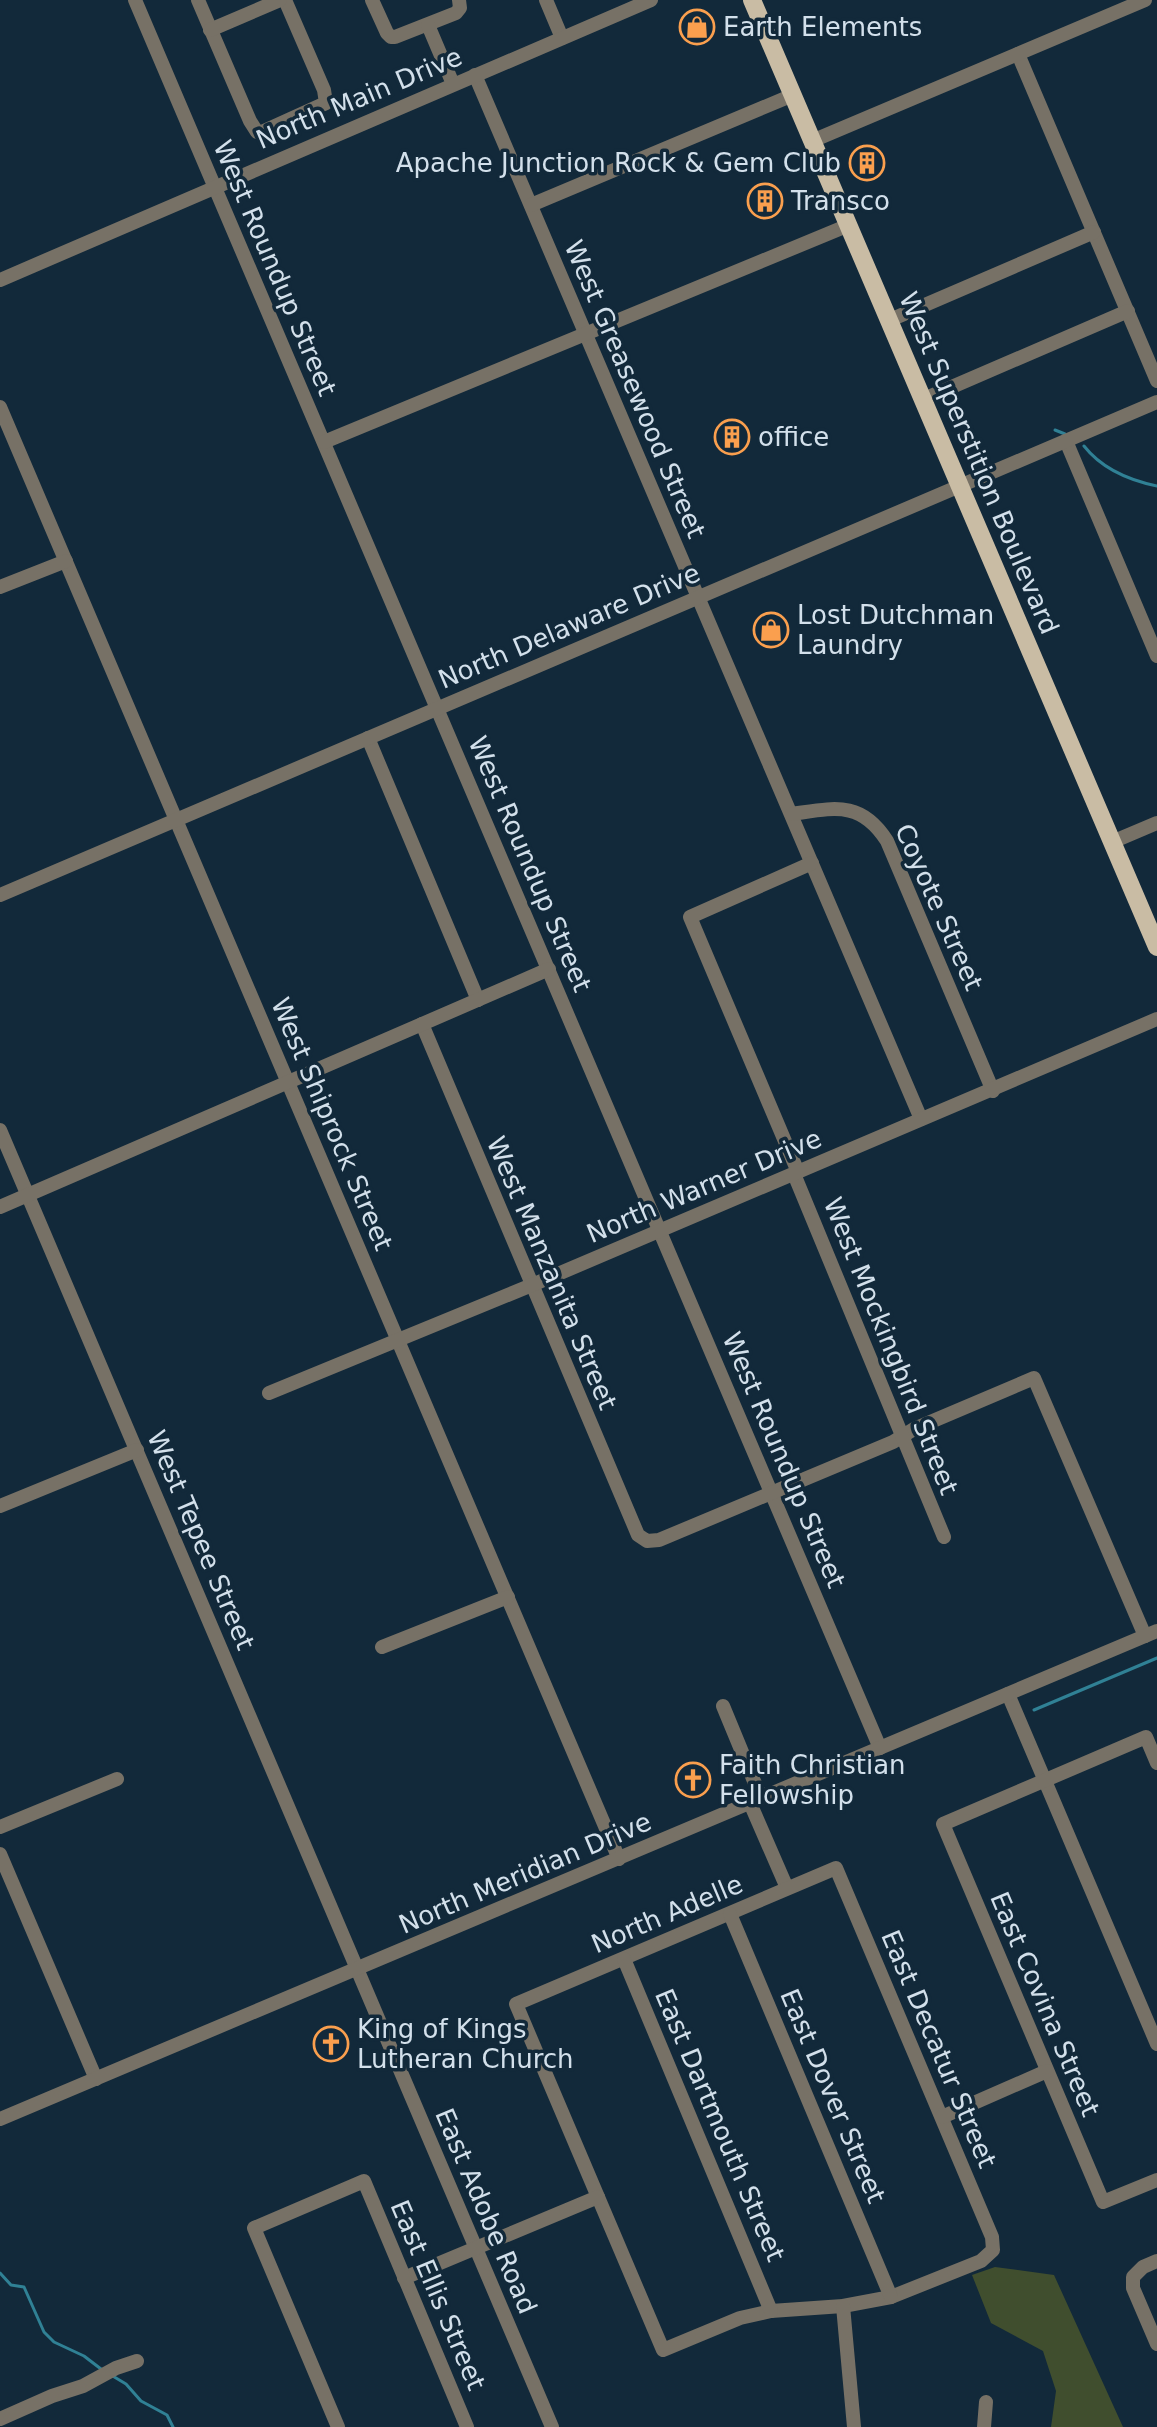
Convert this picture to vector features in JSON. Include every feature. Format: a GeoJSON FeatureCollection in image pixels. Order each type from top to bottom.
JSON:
{"type":"FeatureCollection","features":[{"type":"Feature","properties":{"kind":"main road","name":"West Superstition Boulevard"},"geometry":{"type":"LineString","coordinates":[[752,0],[1157,947]]}},
{"type":"Feature","properties":{"kind":"street","name":"West Roundup Street"},"geometry":{"type":"LineString","coordinates":[[135,0],[880,1748]]}},
{"type":"Feature","properties":{"kind":"street"},"geometry":{"type":"LineString","coordinates":[[198,0],[210,30],[257,132],[269,130],[326,103],[324,90],[283,0],[210,30]]}},
{"type":"Feature","properties":{"kind":"street"},"geometry":{"type":"LineString","coordinates":[[372,0],[391,37],[450,16],[460,4]]}},
{"type":"Feature","properties":{"kind":"street"},"geometry":{"type":"LineString","coordinates":[[546,0],[562,38]]}},
{"type":"Feature","properties":{"kind":"street"},"geometry":{"type":"LineString","coordinates":[[812,141],[1145,0]]}},
{"type":"Feature","properties":{"kind":"street","name":"North Main Drive"},"geometry":{"type":"LineString","coordinates":[[0,280],[648,1]]}},
{"type":"Feature","properties":{"kind":"street"},"geometry":{"type":"LineString","coordinates":[[428,25],[453,84]]}},
{"type":"Feature","properties":{"kind":"street"},"geometry":{"type":"LineString","coordinates":[[1018,54],[1157,381]]}},
{"type":"Feature","properties":{"kind":"street","name":"West Greasewood Street"},"geometry":{"type":"LineString","coordinates":[[475,75],[921,1119]]}},
{"type":"Feature","properties":{"kind":"street"},"geometry":{"type":"LineString","coordinates":[[531,205],[793,95]]}},
{"type":"Feature","properties":{"kind":"street"},"geometry":{"type":"LineString","coordinates":[[324,442],[849,225]]}},
{"type":"Feature","properties":{"kind":"street"},"geometry":{"type":"LineString","coordinates":[[890,320],[1094,232]]}},
{"type":"Feature","properties":{"kind":"street"},"geometry":{"type":"LineString","coordinates":[[924,399],[1128,311]]}},
{"type":"Feature","properties":{"kind":"street","name":"North Delaware Drive"},"geometry":{"type":"LineString","coordinates":[[0,895],[1157,402]]}},
{"type":"Feature","properties":{"kind":"street","name":"West Shiprock Street"},"geometry":{"type":"LineString","coordinates":[[0,407],[619,1859]]}},
{"type":"Feature","properties":{"kind":"street"},"geometry":{"type":"LineString","coordinates":[[1066,441],[1157,656]]}},
{"type":"Feature","properties":{"kind":"street"},"geometry":{"type":"LineString","coordinates":[[0,587],[66,561]]}},
{"type":"Feature","properties":{"kind":"street"},"geometry":{"type":"LineString","coordinates":[[368,738],[478,1000]]}},
{"type":"Feature","properties":{"kind":"street","name":"Coyote Street"},"geometry":{"type":"LineString","coordinates":[[792,814],[839,808],[875,821],[887,841],[993,1091]]}},
{"type":"Feature","properties":{"kind":"street"},"geometry":{"type":"LineString","coordinates":[[1112,842],[1157,823]]}},
{"type":"Feature","properties":{"kind":"street","name":"West Mockingbird Street"},"geometry":{"type":"LineString","coordinates":[[812,863],[690,917],[944,1537]]}},
{"type":"Feature","properties":{"kind":"street"},"geometry":{"type":"LineString","coordinates":[[0,1207],[549,969]]}},
{"type":"Feature","properties":{"kind":"street","name":"North Warner Drive"},"geometry":{"type":"LineString","coordinates":[[269,1393],[993,1091],[1157,1019]]}},
{"type":"Feature","properties":{"kind":"street","name":"West Manzanita Street"},"geometry":{"type":"LineString","coordinates":[[422,1024],[631,1524],[642,1539],[659,1540],[772,1494]]}},
{"type":"Feature","properties":{"kind":"street","name":"West Tepee Street"},"geometry":{"type":"LineString","coordinates":[[0,1130],[358,1970]]}},
{"type":"Feature","properties":{"kind":"street"},"geometry":{"type":"LineString","coordinates":[[772,1494],[1034,1378],[1151,1633]]}},
{"type":"Feature","properties":{"kind":"street"},"geometry":{"type":"LineString","coordinates":[[0,1506],[137,1450]]}},
{"type":"Feature","properties":{"kind":"street"},"geometry":{"type":"LineString","coordinates":[[382,1647],[508,1597]]}},
{"type":"Feature","properties":{"kind":"street","name":"North Meridian Drive"},"geometry":{"type":"LineString","coordinates":[[0,2119],[1151,1633]]}},
{"type":"Feature","properties":{"kind":"street"},"geometry":{"type":"LineString","coordinates":[[1008,1694],[1157,2044]]}},
{"type":"Feature","properties":{"kind":"street"},"geometry":{"type":"LineString","coordinates":[[723,1706],[787,1888]]}},
{"type":"Feature","properties":{"kind":"street"},"geometry":{"type":"LineString","coordinates":[[1044,1780],[1146,1737],[1157,1763]]}},
{"type":"Feature","properties":{"kind":"street"},"geometry":{"type":"LineString","coordinates":[[0,1827],[117,1779]]}},
{"type":"Feature","properties":{"kind":"street","name":"East Covina Street"},"geometry":{"type":"LineString","coordinates":[[1044,1780],[943,1824],[1103,2202],[1157,2180]]}},
{"type":"Feature","properties":{"kind":"street"},"geometry":{"type":"LineString","coordinates":[[0,1854],[96,2079]]}},
{"type":"Feature","properties":{"kind":"street","name":"North Adelle"},"geometry":{"type":"LineString","coordinates":[[598,2197],[516,2004],[836,1868]]}},
{"type":"Feature","properties":{"kind":"street","name":"East Decatur Street"},"geometry":{"type":"LineString","coordinates":[[836,1868],[992,2237],[993,2250],[981,2261],[891,2297]]}},
{"type":"Feature","properties":{"kind":"street","name":"East Dover Street"},"geometry":{"type":"LineString","coordinates":[[730,1914],[891,2297]]}},
{"type":"Feature","properties":{"kind":"street","name":"East Dartmouth Street"},"geometry":{"type":"LineString","coordinates":[[624,1959],[771,2311]]}},
{"type":"Feature","properties":{"kind":"street","name":"East Adobe Road"},"geometry":{"type":"LineString","coordinates":[[358,1970],[552,2427]]}},
{"type":"Feature","properties":{"kind":"street"},"geometry":{"type":"LineString","coordinates":[[942,2117],[1047,2071]]}},
{"type":"Feature","properties":{"kind":"street","name":"East Ellis Street"},"geometry":{"type":"LineString","coordinates":[[338,2427],[254,2228],[364,2181],[467,2427]]}},
{"type":"Feature","properties":{"kind":"street"},"geometry":{"type":"LineString","coordinates":[[404,2278],[598,2197],[663,2350],[740,2318],[771,2311],[843,2306],[891,2297]]}},
{"type":"Feature","properties":{"kind":"street"},"geometry":{"type":"LineString","coordinates":[[1157,2261],[1143,2267],[1133,2277],[1133,2288],[1157,2344]]}},
{"type":"Feature","properties":{"kind":"street"},"geometry":{"type":"LineString","coordinates":[[843,2306],[854,2427]]}},
{"type":"Feature","properties":{"kind":"street"},"geometry":{"type":"LineString","coordinates":[[0,2419],[137,2361]]}},
{"type":"Feature","properties":{"kind":"street"},"geometry":{"type":"LineString","coordinates":[[984,2427],[986,2402]]}},
{"type":"Feature","properties":{"kind":"green space"},"geometry":{"type":"Polygon","coordinates":[[[995,2267],[1054,2275],[1123,2427],[1051,2427],[1056,2391],[1043,2351],[991,2323],[972,2275],[995,2267]]]}},
{"type":"Feature","properties":{"kind":"waterway"},"geometry":{"type":"LineString","coordinates":[[1055,430],[1065,434]]}},
{"type":"Feature","properties":{"kind":"waterway"},"geometry":{"type":"LineString","coordinates":[[1084,446],[1116,472],[1157,486]]}},
{"type":"Feature","properties":{"kind":"waterway"},"geometry":{"type":"LineString","coordinates":[[1034,1710],[1157,1658]]}},
{"type":"Feature","properties":{"kind":"waterway"},"geometry":{"type":"LineString","coordinates":[[0,2273],[11,2285],[24,2287],[44,2332],[54,2342],[84,2356],[101,2369]]}},
{"type":"Feature","properties":{"kind":"waterway"},"geometry":{"type":"LineString","coordinates":[[111,2375],[126,2384],[141,2401],[167,2415],[173,2427]]}},
{"type":"Feature","properties":{"kind":"place","name":"Earth Elements"},"geometry":{"type":"Point","coordinates":[697,27]}},
{"type":"Feature","properties":{"kind":"place","name":"Apache Junction Rock & Gem Club"},"geometry":{"type":"Point","coordinates":[867,163]}},
{"type":"Feature","properties":{"kind":"place","name":"Transco"},"geometry":{"type":"Point","coordinates":[765,201]}},
{"type":"Feature","properties":{"kind":"place","name":"office"},"geometry":{"type":"Point","coordinates":[732,437]}},
{"type":"Feature","properties":{"kind":"place","name":"Lost Dutchman Laundry"},"geometry":{"type":"Point","coordinates":[771,630]}},
{"type":"Feature","properties":{"kind":"place","name":"Faith Christian Fellowship"},"geometry":{"type":"Point","coordinates":[693,1780]}},
{"type":"Feature","properties":{"kind":"place","name":"King of Kings Lutheran Church"},"geometry":{"type":"Point","coordinates":[331,2044]}}]}
